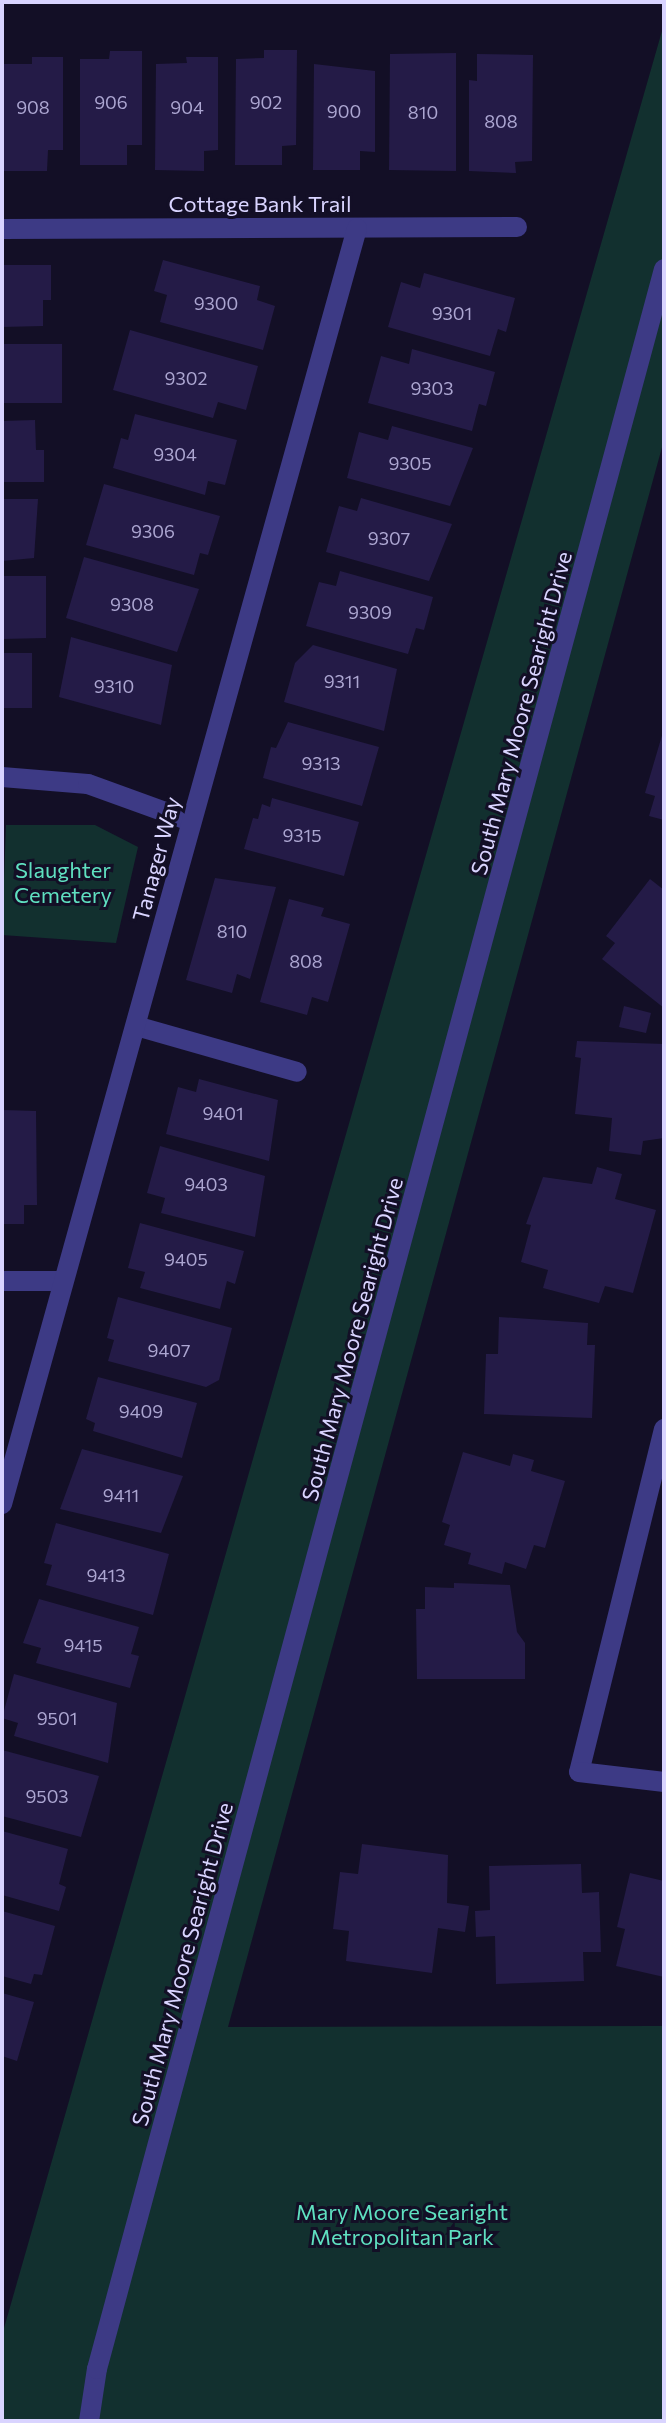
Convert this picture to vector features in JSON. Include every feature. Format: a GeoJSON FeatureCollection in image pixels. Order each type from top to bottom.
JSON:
{"type":"FeatureCollection","features":[{"type":"Feature","properties":{"kind":"street","name":"Cottage Bank Trail"},"geometry":{"type":"LineString","coordinates":[[2,229],[517,227]]}},
{"type":"Feature","properties":{"kind":"street","name":"Tanager Way"},"geometry":{"type":"LineString","coordinates":[[2,1504],[357,228]]}},
{"type":"Feature","properties":{"kind":"street","name":"South Mary Moore Searight Drive"},"geometry":{"type":"LineString","coordinates":[[89,2421],[97,2369],[664,269]]}},
{"type":"Feature","properties":{"kind":"street"},"geometry":{"type":"LineString","coordinates":[[2,777],[88,784],[190,821]]}},
{"type":"Feature","properties":{"kind":"street"},"geometry":{"type":"LineString","coordinates":[[136,1026],[297,1072]]}},
{"type":"Feature","properties":{"kind":"street"},"geometry":{"type":"LineString","coordinates":[[2,1281],[62,1281]]}},
{"type":"Feature","properties":{"kind":"street"},"geometry":{"type":"LineString","coordinates":[[664,1429],[579,1772],[664,1782]]}},
{"type":"Feature","properties":{"kind":"green space","name":"Mary Moore Searight Metropolitan Park"},"geometry":{"type":"Polygon","coordinates":[[[664,24],[664,440],[228,2027],[664,2026],[664,2421],[2,2421],[2,2335],[664,24]]]}},
{"type":"Feature","properties":{"kind":"green space","name":"Slaughter Cemetery"},"geometry":{"type":"Polygon","coordinates":[[[6,825],[95,825],[138,847],[116,943],[2,935],[6,825]]]}},
{"type":"Feature","properties":{"kind":"building"},"geometry":{"type":"Polygon","coordinates":[[[264,50],[297,50],[296,145],[282,146],[282,165],[235,165],[236,59],[264,58],[264,50]]]}},
{"type":"Feature","properties":{"kind":"building"},"geometry":{"type":"Polygon","coordinates":[[[110,51],[142,51],[142,145],[127,145],[127,165],[80,165],[80,59],[109,59],[110,51]]]}},
{"type":"Feature","properties":{"kind":"building"},"geometry":{"type":"Polygon","coordinates":[[[456,53],[456,171],[389,170],[390,54],[456,53]]]}},
{"type":"Feature","properties":{"kind":"building"},"geometry":{"type":"Polygon","coordinates":[[[477,54],[533,55],[532,161],[515,162],[516,173],[469,171],[469,80],[477,81],[477,54]]]}},
{"type":"Feature","properties":{"kind":"building"},"geometry":{"type":"Polygon","coordinates":[[[32,57],[63,57],[63,150],[48,150],[47,171],[3,171],[3,64],[32,64],[32,57]]]}},
{"type":"Feature","properties":{"kind":"building"},"geometry":{"type":"Polygon","coordinates":[[[186,57],[218,57],[218,150],[204,151],[204,171],[155,170],[156,64],[187,63],[186,57]]]}},
{"type":"Feature","properties":{"kind":"building"},"geometry":{"type":"Polygon","coordinates":[[[314,64],[375,71],[375,152],[360,151],[360,170],[313,170],[314,64]]]}},
{"type":"Feature","properties":{"kind":"building"},"geometry":{"type":"Polygon","coordinates":[[[163,260],[260,286],[257,300],[275,306],[263,350],[160,322],[167,295],[154,291],[163,260]]]}},
{"type":"Feature","properties":{"kind":"building"},"geometry":{"type":"Polygon","coordinates":[[[2,265],[51,265],[51,300],[43,300],[43,326],[2,327],[2,265]]]}},
{"type":"Feature","properties":{"kind":"building"},"geometry":{"type":"Polygon","coordinates":[[[424,273],[515,298],[506,332],[498,329],[490,356],[388,327],[401,282],[420,288],[424,273]]]}},
{"type":"Feature","properties":{"kind":"building"},"geometry":{"type":"Polygon","coordinates":[[[130,330],[258,366],[246,410],[218,402],[213,418],[113,390],[130,330]]]}},
{"type":"Feature","properties":{"kind":"building"},"geometry":{"type":"Polygon","coordinates":[[[2,344],[62,344],[62,403],[2,403],[2,344]]]}},
{"type":"Feature","properties":{"kind":"building"},"geometry":{"type":"Polygon","coordinates":[[[412,349],[495,372],[486,406],[479,404],[472,431],[368,403],[381,356],[409,364],[412,349]]]}},
{"type":"Feature","properties":{"kind":"building"},"geometry":{"type":"Polygon","coordinates":[[[135,414],[237,440],[225,485],[208,481],[205,495],[113,468],[121,438],[128,440],[135,414]]]}},
{"type":"Feature","properties":{"kind":"building"},"geometry":{"type":"Polygon","coordinates":[[[35,420],[36,450],[44,450],[44,482],[2,482],[2,421],[35,420]]]}},
{"type":"Feature","properties":{"kind":"building"},"geometry":{"type":"Polygon","coordinates":[[[392,426],[473,448],[450,506],[347,478],[359,432],[388,440],[392,426]]]}},
{"type":"Feature","properties":{"kind":"building"},"geometry":{"type":"Polygon","coordinates":[[[104,484],[220,516],[208,555],[200,553],[194,575],[86,545],[104,484]]]}},
{"type":"Feature","properties":{"kind":"building"},"geometry":{"type":"Polygon","coordinates":[[[361,498],[452,524],[429,581],[326,552],[339,506],[357,511],[361,498]]]}},
{"type":"Feature","properties":{"kind":"building"},"geometry":{"type":"Polygon","coordinates":[[[2,499],[38,499],[34,558],[2,561],[2,499]]]}},
{"type":"Feature","properties":{"kind":"building"},"geometry":{"type":"Polygon","coordinates":[[[84,557],[199,589],[177,652],[66,618],[84,557]]]}},
{"type":"Feature","properties":{"kind":"building"},"geometry":{"type":"Polygon","coordinates":[[[340,571],[433,597],[424,630],[416,628],[408,654],[306,626],[319,582],[336,586],[340,571]]]}},
{"type":"Feature","properties":{"kind":"building"},"geometry":{"type":"Polygon","coordinates":[[[2,576],[46,576],[46,638],[2,639],[2,576]]]}},
{"type":"Feature","properties":{"kind":"building"},"geometry":{"type":"Polygon","coordinates":[[[71,637],[172,665],[161,725],[59,697],[71,637]]]}},
{"type":"Feature","properties":{"kind":"building"},"geometry":{"type":"Polygon","coordinates":[[[313,645],[397,669],[384,731],[284,702],[295,663],[313,645]]]}},
{"type":"Feature","properties":{"kind":"building"},"geometry":{"type":"Polygon","coordinates":[[[2,653],[32,653],[32,708],[2,708],[2,653]]]}},
{"type":"Feature","properties":{"kind":"building"},"geometry":{"type":"Polygon","coordinates":[[[288,722],[379,747],[362,806],[263,778],[271,747],[276,748],[288,722]]]}},
{"type":"Feature","properties":{"kind":"building"},"geometry":{"type":"Polygon","coordinates":[[[663,732],[664,820],[649,816],[655,796],[645,793],[663,732]]]}},
{"type":"Feature","properties":{"kind":"building"},"geometry":{"type":"Polygon","coordinates":[[[272,798],[359,822],[344,876],[244,849],[253,818],[258,819],[262,804],[270,807],[272,798]]]}},
{"type":"Feature","properties":{"kind":"building"},"geometry":{"type":"Polygon","coordinates":[[[215,878],[276,887],[250,979],[237,974],[232,993],[186,980],[215,878]]]}},
{"type":"Feature","properties":{"kind":"building"},"geometry":{"type":"Polygon","coordinates":[[[650,879],[664,890],[664,1008],[602,959],[615,943],[606,936],[650,879]]]}},
{"type":"Feature","properties":{"kind":"building"},"geometry":{"type":"Polygon","coordinates":[[[289,899],[324,908],[321,916],[350,924],[328,1002],[312,997],[307,1015],[260,1002],[289,899]]]}},
{"type":"Feature","properties":{"kind":"building"},"geometry":{"type":"Polygon","coordinates":[[[624,1006],[651,1013],[646,1033],[619,1027],[624,1006]]]}},
{"type":"Feature","properties":{"kind":"building"},"geometry":{"type":"Polygon","coordinates":[[[577,1041],[664,1044],[664,1138],[643,1141],[641,1155],[609,1151],[612,1118],[575,1114],[581,1058],[575,1057],[577,1041]]]}},
{"type":"Feature","properties":{"kind":"building"},"geometry":{"type":"Polygon","coordinates":[[[199,1079],[278,1100],[269,1161],[166,1134],[178,1087],[196,1092],[199,1079]]]}},
{"type":"Feature","properties":{"kind":"building"},"geometry":{"type":"Polygon","coordinates":[[[3,1110],[36,1111],[37,1205],[24,1205],[24,1224],[2,1224],[3,1110]]]}},
{"type":"Feature","properties":{"kind":"building"},"geometry":{"type":"Polygon","coordinates":[[[160,1146],[265,1176],[255,1237],[161,1213],[165,1198],[147,1193],[160,1146]]]}},
{"type":"Feature","properties":{"kind":"building"},"geometry":{"type":"Polygon","coordinates":[[[597,1167],[622,1174],[615,1199],[656,1210],[633,1293],[605,1286],[599,1303],[543,1288],[548,1270],[521,1262],[531,1225],[526,1224],[543,1177],[592,1184],[597,1167]]]}},
{"type":"Feature","properties":{"kind":"building"},"geometry":{"type":"Polygon","coordinates":[[[140,1223],[244,1251],[235,1284],[227,1281],[220,1309],[140,1288],[145,1272],[128,1268],[140,1223]]]}},
{"type":"Feature","properties":{"kind":"building"},"geometry":{"type":"Polygon","coordinates":[[[118,1297],[232,1328],[219,1380],[206,1387],[108,1361],[114,1340],[107,1338],[118,1297]]]}},
{"type":"Feature","properties":{"kind":"building"},"geometry":{"type":"Polygon","coordinates":[[[499,1317],[588,1323],[587,1345],[595,1345],[592,1418],[484,1414],[486,1354],[498,1354],[499,1317]]]}},
{"type":"Feature","properties":{"kind":"building"},"geometry":{"type":"Polygon","coordinates":[[[98,1377],[197,1403],[182,1458],[93,1431],[95,1423],[86,1419],[98,1377]]]}},
{"type":"Feature","properties":{"kind":"building"},"geometry":{"type":"Polygon","coordinates":[[[82,1449],[183,1476],[161,1533],[60,1509],[82,1449]]]}},
{"type":"Feature","properties":{"kind":"building"},"geometry":{"type":"Polygon","coordinates":[[[463,1452],[510,1466],[513,1454],[534,1460],[531,1471],[565,1481],[545,1548],[534,1545],[526,1569],[505,1562],[502,1574],[468,1564],[471,1553],[444,1545],[450,1525],[442,1522],[463,1452]]]}},
{"type":"Feature","properties":{"kind":"building"},"geometry":{"type":"Polygon","coordinates":[[[56,1523],[169,1554],[153,1615],[46,1585],[52,1565],[44,1563],[56,1523]]]}},
{"type":"Feature","properties":{"kind":"building"},"geometry":{"type":"Polygon","coordinates":[[[454,1583],[510,1585],[517,1632],[525,1643],[525,1679],[417,1679],[416,1609],[425,1609],[425,1587],[454,1588],[454,1583]]]}},
{"type":"Feature","properties":{"kind":"building"},"geometry":{"type":"Polygon","coordinates":[[[39,1599],[139,1627],[131,1654],[139,1656],[130,1688],[36,1663],[41,1648],[23,1643],[39,1599]]]}},
{"type":"Feature","properties":{"kind":"building"},"geometry":{"type":"Polygon","coordinates":[[[14,1674],[117,1703],[108,1763],[14,1736],[18,1723],[2,1718],[14,1674]]]}},
{"type":"Feature","properties":{"kind":"building"},"geometry":{"type":"Polygon","coordinates":[[[2,1750],[99,1776],[81,1837],[2,1816],[2,1750]]]}},
{"type":"Feature","properties":{"kind":"building"},"geometry":{"type":"Polygon","coordinates":[[[2,1831],[68,1849],[59,1884],[66,1887],[59,1911],[2,1895],[2,1831]]]}},
{"type":"Feature","properties":{"kind":"building"},"geometry":{"type":"Polygon","coordinates":[[[362,1844],[448,1855],[447,1903],[469,1906],[465,1932],[438,1928],[432,1973],[346,1961],[349,1931],[333,1929],[340,1872],[358,1874],[362,1844]]]}},
{"type":"Feature","properties":{"kind":"building"},"geometry":{"type":"Polygon","coordinates":[[[581,1864],[582,1893],[599,1892],[601,1952],[583,1952],[584,1981],[496,1984],[495,1936],[476,1937],[475,1911],[490,1910],[489,1866],[581,1864]]]}},
{"type":"Feature","properties":{"kind":"building"},"geometry":{"type":"Polygon","coordinates":[[[630,1873],[664,1881],[664,1977],[616,1966],[625,1929],[617,1927],[630,1873]]]}},
{"type":"Feature","properties":{"kind":"building"},"geometry":{"type":"Polygon","coordinates":[[[2,1911],[55,1926],[42,1975],[34,1974],[31,1984],[2,1976],[2,1911]]]}},
{"type":"Feature","properties":{"kind":"building"},"geometry":{"type":"Polygon","coordinates":[[[2,1993],[34,2002],[17,2061],[2,2056],[2,1993]]]}}]}
